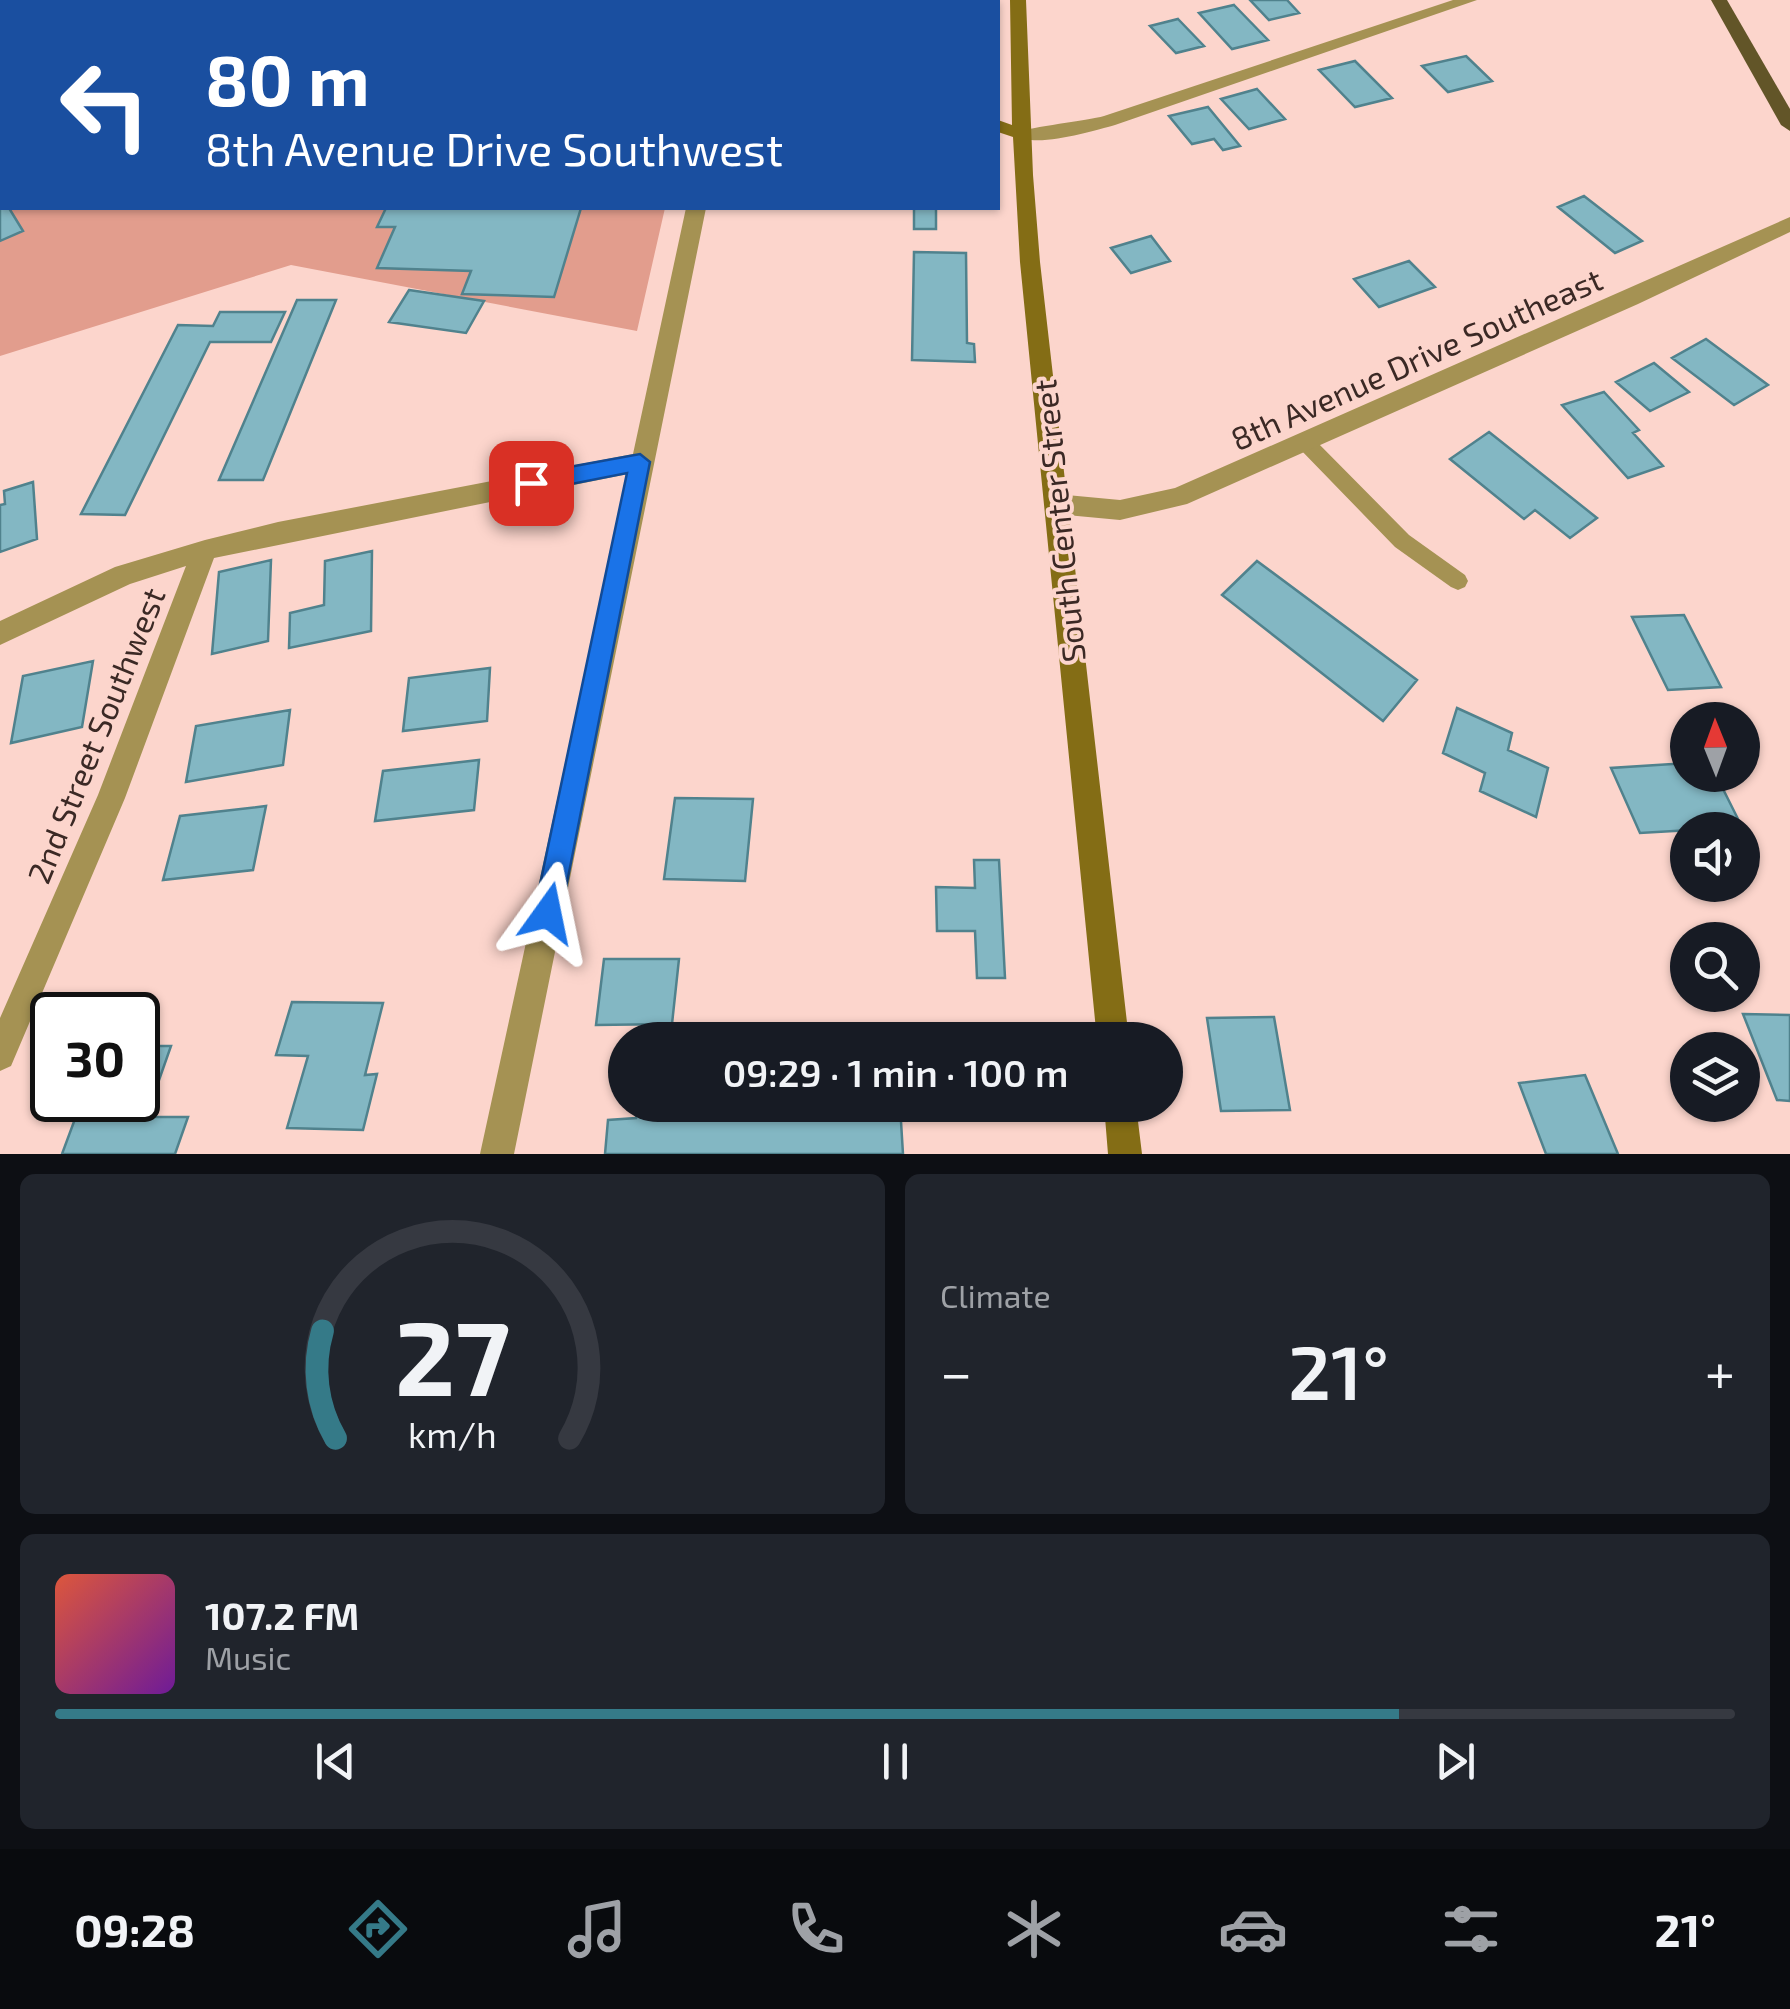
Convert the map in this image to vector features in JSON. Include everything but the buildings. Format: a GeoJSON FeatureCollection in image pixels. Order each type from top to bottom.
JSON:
{"type":"FeatureCollection","features":[{"type":"Feature","properties":{"kind":"main road"},"geometry":{"type":"LineString","coordinates":[[1719,0],[1790,125]]}},
{"type":"Feature","properties":{"kind":"street","name":"South Center Street"},"geometry":{"type":"LineString","coordinates":[[1018,0],[1030,262],[1111,1022]]}},
{"type":"Feature","properties":{"kind":"street"},"geometry":{"type":"LineString","coordinates":[[1000,127],[1022,134],[1064,132],[1109,121],[1469,0]]}},
{"type":"Feature","properties":{"kind":"street"},"geometry":{"type":"LineString","coordinates":[[497,1154],[696,210]]}},
{"type":"Feature","properties":{"kind":"street","name":"8th Avenue Drive Southeast"},"geometry":{"type":"LineString","coordinates":[[1056,504],[1094,510],[1145,507],[1305,442],[1480,362],[1632,299],[1790,224]]}},
{"type":"Feature","properties":{"kind":"street"},"geometry":{"type":"LineString","coordinates":[[0,633],[124,575],[205,550],[278,532],[640,462]]}},
{"type":"Feature","properties":{"kind":"street","name":"2nd Street Southwest"},"geometry":{"type":"LineString","coordinates":[[0,1055],[112,798],[205,550]]}},
{"type":"Feature","properties":{"kind":"street"},"geometry":{"type":"LineString","coordinates":[[1122,1122],[1125,1154]]}},
{"type":"Feature","properties":{"kind":"lane"},"geometry":{"type":"LineString","coordinates":[[1305,442],[1402,541],[1458,581]]}},
{"type":"Feature","properties":{"kind":"shaded area"},"geometry":{"type":"Polygon","coordinates":[[[0,210],[665,210],[637,331],[291,265],[0,356],[0,210]]]}},
{"type":"Feature","properties":{"kind":"route"},"geometry":{"type":"LineString","coordinates":[[531,483],[640,462],[548,913]]}}]}
